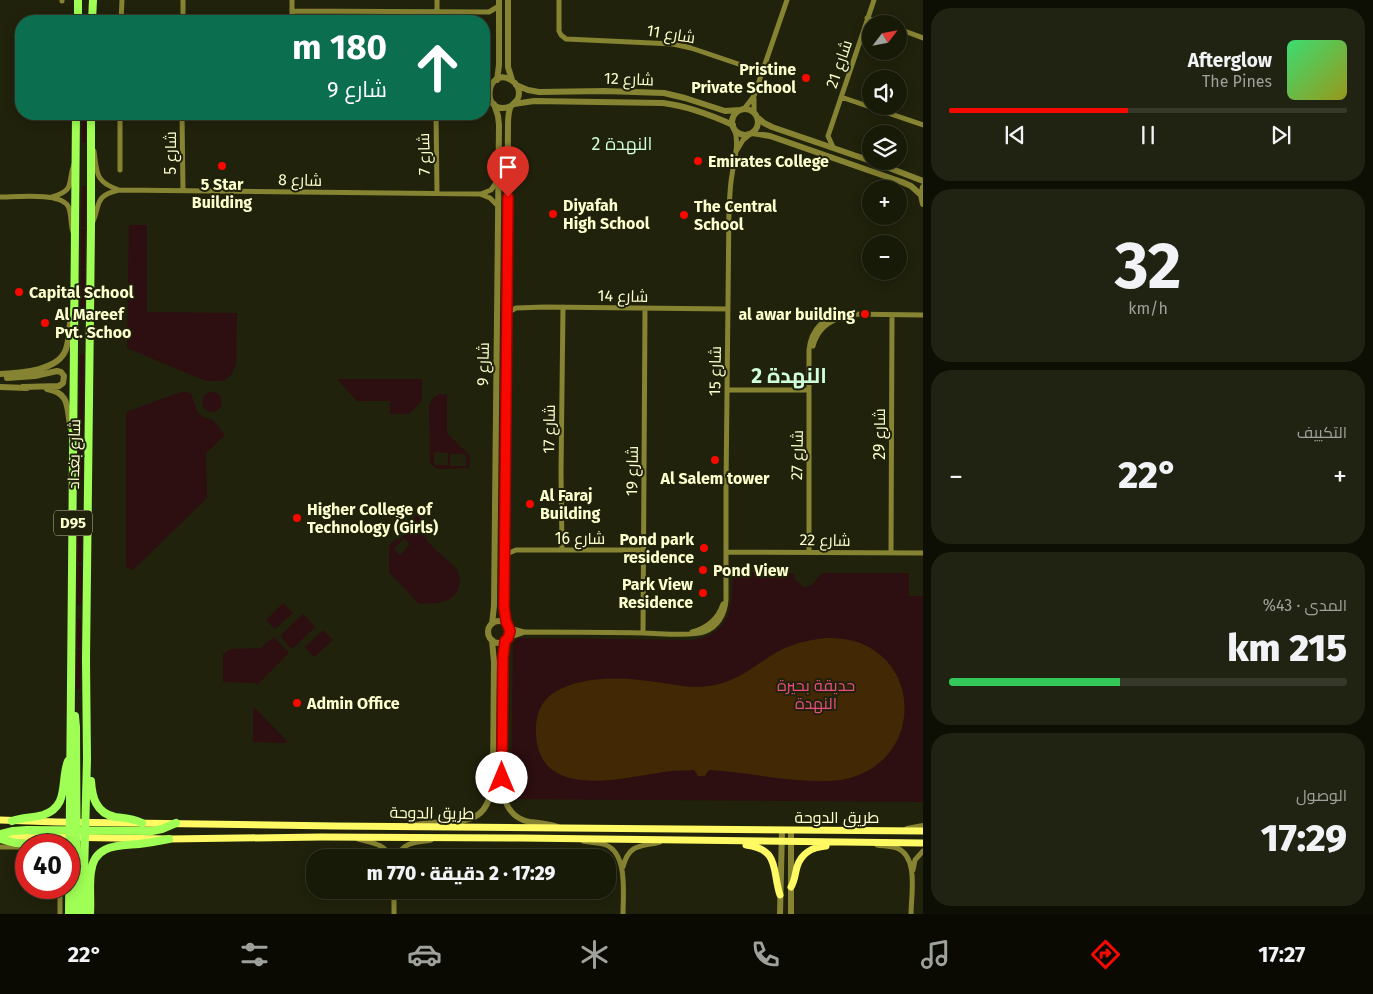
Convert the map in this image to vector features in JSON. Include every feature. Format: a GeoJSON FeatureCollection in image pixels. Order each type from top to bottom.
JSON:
{"type":"FeatureCollection","features":[{"type":"Feature","properties":{"kind":"main road"},"geometry":{"type":"LineString","coordinates":[[78,0],[78,15]]}},
{"type":"Feature","properties":{"kind":"main road"},"geometry":{"type":"LineString","coordinates":[[92,0],[92,15]]}},
{"type":"Feature","properties":{"kind":"main road","name":"شارع بغداد"},"geometry":{"type":"LineString","coordinates":[[76,120],[71,755],[83,914]]}},
{"type":"Feature","properties":{"kind":"main road","name":"شارع بغداد"},"geometry":{"type":"LineString","coordinates":[[69,914],[77,830],[87,759],[86,660],[91,120]]}},
{"type":"Feature","properties":{"kind":"main road"},"geometry":{"type":"LineString","coordinates":[[71,701],[76,727],[77,914]]}},
{"type":"Feature","properties":{"kind":"main road"},"geometry":{"type":"LineString","coordinates":[[12,821],[20,818],[41,816],[55,808],[62,796],[65,769],[71,755]]}},
{"type":"Feature","properties":{"kind":"main road"},"geometry":{"type":"LineString","coordinates":[[87,759],[92,792],[98,806],[111,816],[131,818],[142,823]]}},
{"type":"Feature","properties":{"kind":"main road","name":"طريق الدوحة"},"geometry":{"type":"LineString","coordinates":[[0,820],[169,839],[438,838],[923,843]]}},
{"type":"Feature","properties":{"kind":"main road","name":"طريق الدوحة"},"geometry":{"type":"LineString","coordinates":[[77,830],[142,823],[923,831]]}},
{"type":"Feature","properties":{"kind":"main road"},"geometry":{"type":"LineString","coordinates":[[0,837],[20,830],[152,831],[176,824]]}},
{"type":"Feature","properties":{"kind":"main road"},"geometry":{"type":"LineString","coordinates":[[0,837],[15,844]]}},
{"type":"Feature","properties":{"kind":"main road"},"geometry":{"type":"LineString","coordinates":[[90,914],[91,870],[100,853],[113,846],[169,839]]}},
{"type":"Feature","properties":{"kind":"main road"},"geometry":{"type":"LineString","coordinates":[[728,841],[756,847],[769,855],[776,868],[780,895]]}},
{"type":"Feature","properties":{"kind":"main road"},"geometry":{"type":"LineString","coordinates":[[791,887],[799,861],[806,853],[819,846],[841,845],[849,842]]}},
{"type":"Feature","properties":{"kind":"street"},"geometry":{"type":"LineString","coordinates":[[121,15],[122,0]]}},
{"type":"Feature","properties":{"kind":"street"},"geometry":{"type":"LineString","coordinates":[[183,0],[183,15]]}},
{"type":"Feature","properties":{"kind":"street"},"geometry":{"type":"LineString","coordinates":[[292,0],[292,15]]}},
{"type":"Feature","properties":{"kind":"street"},"geometry":{"type":"LineString","coordinates":[[437,0],[437,12]]}},
{"type":"Feature","properties":{"kind":"street"},"geometry":{"type":"LineString","coordinates":[[490,97],[492,102],[504,108],[513,105],[517,101],[519,93],[508,67],[508,0]]}},
{"type":"Feature","properties":{"kind":"street","name":"شارع 11"},"geometry":{"type":"LineString","coordinates":[[559,0],[558,28],[560,35],[566,39],[674,44],[762,72]]}},
{"type":"Feature","properties":{"kind":"street"},"geometry":{"type":"LineString","coordinates":[[736,150],[743,140],[758,126],[753,104],[754,96],[788,0]]}},
{"type":"Feature","properties":{"kind":"street","name":"شارع 21"},"geometry":{"type":"LineString","coordinates":[[868,15],[874,0]]}},
{"type":"Feature","properties":{"kind":"street"},"geometry":{"type":"LineString","coordinates":[[292,11],[489,12],[499,3]]}},
{"type":"Feature","properties":{"kind":"street"},"geometry":{"type":"LineString","coordinates":[[490,88],[499,65],[499,3]]}},
{"type":"Feature","properties":{"kind":"street"},"geometry":{"type":"LineString","coordinates":[[489,12],[499,21]]}},
{"type":"Feature","properties":{"kind":"street"},"geometry":{"type":"LineString","coordinates":[[908,32],[923,38]]}},
{"type":"Feature","properties":{"kind":"street","name":"شارع 21"},"geometry":{"type":"LineString","coordinates":[[828,136],[862,33]]}},
{"type":"Feature","properties":{"kind":"street"},"geometry":{"type":"LineString","coordinates":[[490,85],[502,78],[514,83]]}},
{"type":"Feature","properties":{"kind":"street","name":"شارع 12"},"geometry":{"type":"LineString","coordinates":[[514,83],[524,89],[533,91],[664,94],[684,98],[725,111],[742,110]]}},
{"type":"Feature","properties":{"kind":"street"},"geometry":{"type":"LineString","coordinates":[[754,96],[735,115],[734,126],[739,133],[743,135],[770,136],[902,182],[910,186],[921,196]]}},
{"type":"Feature","properties":{"kind":"street"},"geometry":{"type":"LineString","coordinates":[[841,97],[923,125]]}},
{"type":"Feature","properties":{"kind":"street","name":"شارع 12"},"geometry":{"type":"LineString","coordinates":[[513,105],[534,101],[663,103],[708,115],[734,126]]}},
{"type":"Feature","properties":{"kind":"street","name":"شارع 9"},"geometry":{"type":"LineString","coordinates":[[492,102],[497,112],[498,120],[496,474],[494,606],[492,624]]}},
{"type":"Feature","properties":{"kind":"street","name":"شارع 9"},"geometry":{"type":"LineString","coordinates":[[508,626],[504,612],[504,541],[508,120],[513,105]]}},
{"type":"Feature","properties":{"kind":"street"},"geometry":{"type":"LineString","coordinates":[[742,110],[751,111],[768,126],[862,158]]}},
{"type":"Feature","properties":{"kind":"street"},"geometry":{"type":"LineString","coordinates":[[120,120],[120,170]]}},
{"type":"Feature","properties":{"kind":"street","name":"شارع 5"},"geometry":{"type":"LineString","coordinates":[[182,120],[183,191]]}},
{"type":"Feature","properties":{"kind":"street","name":"شارع 7"},"geometry":{"type":"LineString","coordinates":[[436,120],[437,193]]}},
{"type":"Feature","properties":{"kind":"street"},"geometry":{"type":"LineString","coordinates":[[91,124],[98,174],[105,184],[119,190]]}},
{"type":"Feature","properties":{"kind":"street","name":"شارع 15"},"geometry":{"type":"LineString","coordinates":[[508,626],[525,632],[684,634],[703,628],[715,620],[721,609],[726,592],[728,309],[730,195],[736,150],[734,126]]}},
{"type":"Feature","properties":{"kind":"street"},"geometry":{"type":"LineString","coordinates":[[818,142],[828,136],[833,148]]}},
{"type":"Feature","properties":{"kind":"street"},"geometry":{"type":"LineString","coordinates":[[52,197],[64,193],[69,187],[76,159]]}},
{"type":"Feature","properties":{"kind":"street"},"geometry":{"type":"LineString","coordinates":[[894,170],[923,181]]}},
{"type":"Feature","properties":{"kind":"street"},"geometry":{"type":"LineString","coordinates":[[480,194],[491,190],[498,180]]}},
{"type":"Feature","properties":{"kind":"street"},"geometry":{"type":"LineString","coordinates":[[923,187],[921,196],[923,204]]}},
{"type":"Feature","properties":{"kind":"street"},"geometry":{"type":"LineString","coordinates":[[91,226],[99,200],[107,194],[119,190]]}},
{"type":"Feature","properties":{"kind":"street","name":"شارع 8"},"geometry":{"type":"LineString","coordinates":[[119,190],[480,194]]}},
{"type":"Feature","properties":{"kind":"street"},"geometry":{"type":"LineString","coordinates":[[480,194],[490,198],[498,206]]}},
{"type":"Feature","properties":{"kind":"street"},"geometry":{"type":"LineString","coordinates":[[0,196],[52,197],[62,200],[70,210],[71,226],[76,237]]}},
{"type":"Feature","properties":{"kind":"street"},"geometry":{"type":"LineString","coordinates":[[0,376],[40,368],[60,360],[67,347],[71,314],[76,299]]}},
{"type":"Feature","properties":{"kind":"street"},"geometry":{"type":"LineString","coordinates":[[507,303],[516,308]]}},
{"type":"Feature","properties":{"kind":"street","name":"شارع 14"},"geometry":{"type":"LineString","coordinates":[[507,313],[516,308],[562,307],[728,309]]}},
{"type":"Feature","properties":{"kind":"street","name":"شارع 17"},"geometry":{"type":"LineString","coordinates":[[562,307],[562,550]]}},
{"type":"Feature","properties":{"kind":"street","name":"شارع 19"},"geometry":{"type":"LineString","coordinates":[[643,633],[645,309]]}},
{"type":"Feature","properties":{"kind":"street","name":"شارع 27"},"geometry":{"type":"LineString","coordinates":[[808,552],[809,390],[810,359],[814,340],[821,329],[836,319],[856,315],[923,315]]}},
{"type":"Feature","properties":{"kind":"street","name":"شارع 29"},"geometry":{"type":"LineString","coordinates":[[891,553],[892,315]]}},
{"type":"Feature","properties":{"kind":"street"},"geometry":{"type":"LineString","coordinates":[[0,376],[35,376],[57,370],[64,376],[63,383],[57,386],[0,387]]}},
{"type":"Feature","properties":{"kind":"street"},"geometry":{"type":"LineString","coordinates":[[23,387],[52,390],[62,396],[68,407],[70,425],[74,435]]}},
{"type":"Feature","properties":{"kind":"street"},"geometry":{"type":"LineString","coordinates":[[727,390],[809,390]]}},
{"type":"Feature","properties":{"kind":"street"},"geometry":{"type":"LineString","coordinates":[[496,474],[500,481],[505,510]]}},
{"type":"Feature","properties":{"kind":"street"},"geometry":{"type":"LineString","coordinates":[[504,541],[509,547],[516,550]]}},
{"type":"Feature","properties":{"kind":"street"},"geometry":{"type":"LineString","coordinates":[[504,557],[516,550]]}},
{"type":"Feature","properties":{"kind":"street","name":"شارع 16"},"geometry":{"type":"LineString","coordinates":[[516,550],[643,550]]}},
{"type":"Feature","properties":{"kind":"street","name":"شارع 22"},"geometry":{"type":"LineString","coordinates":[[726,552],[923,553]]}},
{"type":"Feature","properties":{"kind":"street"},"geometry":{"type":"LineString","coordinates":[[407,826],[429,822],[465,820],[478,815],[487,804],[492,788],[493,776],[494,662],[492,640],[489,634],[492,624],[498,621],[508,626],[510,631],[506,639],[503,657],[502,785],[504,798],[509,809],[519,818],[562,828]]}},
{"type":"Feature","properties":{"kind":"street","name":"شارع 15"},"geometry":{"type":"LineString","coordinates":[[506,639],[525,632]]}},
{"type":"Feature","properties":{"kind":"street"},"geometry":{"type":"LineString","coordinates":[[492,640],[498,643],[506,639]]}},
{"type":"Feature","properties":{"kind":"street"},"geometry":{"type":"LineString","coordinates":[[902,831],[923,826]]}},
{"type":"Feature","properties":{"kind":"street"},"geometry":{"type":"LineString","coordinates":[[780,914],[782,830]]}},
{"type":"Feature","properties":{"kind":"street"},"geometry":{"type":"LineString","coordinates":[[790,914],[791,830]]}},
{"type":"Feature","properties":{"kind":"street"},"geometry":{"type":"LineString","coordinates":[[356,838],[382,846],[386,849]]}},
{"type":"Feature","properties":{"kind":"street"},"geometry":{"type":"LineString","coordinates":[[401,849],[409,844],[438,838]]}},
{"type":"Feature","properties":{"kind":"street"},"geometry":{"type":"LineString","coordinates":[[581,839],[604,844],[613,849],[620,859],[623,914]]}},
{"type":"Feature","properties":{"kind":"street"},"geometry":{"type":"LineString","coordinates":[[622,870],[626,857],[635,847],[663,840]]}},
{"type":"Feature","properties":{"kind":"street"},"geometry":{"type":"LineString","coordinates":[[871,842],[901,850],[908,859],[912,873]]}},
{"type":"Feature","properties":{"kind":"street"},"geometry":{"type":"LineString","coordinates":[[0,847],[15,847]]}},
{"type":"Feature","properties":{"kind":"street"},"geometry":{"type":"LineString","coordinates":[[911,914],[912,873],[915,860],[923,851]]}},
{"type":"Feature","properties":{"kind":"street"},"geometry":{"type":"LineString","coordinates":[[60,899],[60,914]]}},
{"type":"Feature","properties":{"kind":"street"},"geometry":{"type":"LineString","coordinates":[[394,899],[394,914]]}},
{"type":"Feature","properties":{"kind":"green space"},"geometry":{"type":"Polygon","coordinates":[[[82,120],[86,120],[86,143],[82,143],[82,120]]]}},
{"type":"Feature","properties":{"kind":"green space"},"geometry":{"type":"Polygon","coordinates":[[[82,186],[86,186],[85,227],[81,227],[82,186]]]}},
{"type":"Feature","properties":{"kind":"green space"},"geometry":{"type":"Polygon","coordinates":[[[129,225],[147,225],[147,312],[237,313],[236,365],[231,375],[223,381],[206,381],[127,348],[129,225]]]}},
{"type":"Feature","properties":{"kind":"green space"},"geometry":{"type":"Polygon","coordinates":[[[81,228],[85,228],[85,269],[81,269],[81,228]]]}},
{"type":"Feature","properties":{"kind":"green space"},"geometry":{"type":"Polygon","coordinates":[[[81,270],[85,270],[85,311],[80,311],[81,270]]]}},
{"type":"Feature","properties":{"kind":"green space"},"geometry":{"type":"Polygon","coordinates":[[[80,354],[84,354],[83,437],[79,437],[80,354]]]}},
{"type":"Feature","properties":{"kind":"green space"},"geometry":{"type":"Polygon","coordinates":[[[337,379],[422,379],[422,401],[409,414],[390,414],[390,401],[357,401],[337,379]]]}},
{"type":"Feature","properties":{"kind":"green space"},"geometry":{"type":"Polygon","coordinates":[[[181,392],[191,394],[197,411],[202,417],[213,420],[225,435],[206,453],[207,498],[133,570],[126,567],[126,412],[181,392]]]}},
{"type":"Feature","properties":{"kind":"green space"},"geometry":{"type":"Polygon","coordinates":[[[212,392],[219,395],[222,402],[219,409],[212,412],[205,409],[202,402],[205,395],[212,392]]]}},
{"type":"Feature","properties":{"kind":"green space"},"geometry":{"type":"Polygon","coordinates":[[[440,394],[447,394],[447,433],[470,456],[469,468],[437,469],[430,462],[429,405],[434,397],[440,394]],[[434,452],[434,465],[448,465],[448,453],[434,452]],[[450,454],[450,466],[466,466],[466,454],[450,454]]]}},
{"type":"Feature","properties":{"kind":"green space"},"geometry":{"type":"Polygon","coordinates":[[[79,438],[83,438],[83,480],[78,480],[79,438]]]}},
{"type":"Feature","properties":{"kind":"green space"},"geometry":{"type":"Polygon","coordinates":[[[416,516],[420,517],[426,539],[459,574],[458,590],[452,598],[439,603],[419,604],[389,572],[389,546],[397,538],[399,540],[405,534],[402,530],[416,516]],[[404,538],[394,549],[400,555],[410,544],[404,538]]]}},
{"type":"Feature","properties":{"kind":"green space"},"geometry":{"type":"Polygon","coordinates":[[[78,523],[82,523],[82,563],[78,563],[78,523]]]}},
{"type":"Feature","properties":{"kind":"green space"},"geometry":{"type":"Polygon","coordinates":[[[78,565],[82,565],[82,605],[77,605],[78,565]]]}},
{"type":"Feature","properties":{"kind":"green space","name":"حديقة بحيرة النهدة"},"geometry":{"type":"Polygon","coordinates":[[[733,572],[773,572],[773,577],[782,577],[783,573],[792,573],[796,576],[794,578],[804,588],[812,585],[822,573],[909,573],[909,596],[923,596],[923,802],[511,799],[513,643],[518,638],[691,640],[705,637],[715,632],[727,616],[732,596],[733,572]]]}},
{"type":"Feature","properties":{"kind":"green space"},"geometry":{"type":"Polygon","coordinates":[[[283,603],[293,613],[275,629],[266,620],[283,603]]]}},
{"type":"Feature","properties":{"kind":"green space"},"geometry":{"type":"Polygon","coordinates":[[[303,614],[315,627],[292,649],[280,636],[303,614]]]}},
{"type":"Feature","properties":{"kind":"green space"},"geometry":{"type":"Polygon","coordinates":[[[77,619],[81,619],[81,648],[77,647],[77,619]]]}},
{"type":"Feature","properties":{"kind":"green space"},"geometry":{"type":"Polygon","coordinates":[[[323,630],[333,640],[314,657],[305,647],[323,630]]]}},
{"type":"Feature","properties":{"kind":"green space"},"geometry":{"type":"Polygon","coordinates":[[[274,637],[289,653],[257,685],[256,683],[223,682],[223,654],[230,649],[261,648],[274,637]]]}},
{"type":"Feature","properties":{"kind":"green space"},"geometry":{"type":"Polygon","coordinates":[[[77,649],[81,649],[80,689],[76,689],[77,649]]]}},
{"type":"Feature","properties":{"kind":"green space"},"geometry":{"type":"Polygon","coordinates":[[[255,708],[287,741],[286,743],[253,742],[253,709],[255,708]]]}},
{"type":"Feature","properties":{"kind":"shaded area"},"geometry":{"type":"Polygon","coordinates":[[[826,638],[860,643],[880,655],[895,672],[903,691],[904,712],[900,732],[890,751],[875,767],[853,777],[836,780],[805,781],[709,770],[705,776],[698,776],[694,770],[668,771],[606,780],[585,780],[567,777],[551,769],[541,755],[536,734],[536,722],[540,710],[550,696],[566,686],[591,680],[618,678],[688,687],[719,684],[745,673],[785,648],[802,642],[826,638]]]}},
{"type":"Feature","properties":{"kind":"place","name":"Pristine Private School"},"geometry":{"type":"Point","coordinates":[806,78]}},
{"type":"Feature","properties":{"kind":"place","name":"Emirates College"},"geometry":{"type":"Point","coordinates":[698,161]}},
{"type":"Feature","properties":{"kind":"place","name":"5 Star Building"},"geometry":{"type":"Point","coordinates":[222,166]}},
{"type":"Feature","properties":{"kind":"place","name":"Diyafah High School"},"geometry":{"type":"Point","coordinates":[553,214]}},
{"type":"Feature","properties":{"kind":"place","name":"The Central School"},"geometry":{"type":"Point","coordinates":[684,215]}},
{"type":"Feature","properties":{"kind":"place","name":"Capital School"},"geometry":{"type":"Point","coordinates":[19,292]}},
{"type":"Feature","properties":{"kind":"place","name":"al awar building"},"geometry":{"type":"Point","coordinates":[865,314]}},
{"type":"Feature","properties":{"kind":"place","name":"Al Mareef Pvt. Schoo"},"geometry":{"type":"Point","coordinates":[45,323]}},
{"type":"Feature","properties":{"kind":"place","name":"Al Salem tower"},"geometry":{"type":"Point","coordinates":[715,460]}},
{"type":"Feature","properties":{"kind":"place","name":"Al Faraj Building"},"geometry":{"type":"Point","coordinates":[530,504]}},
{"type":"Feature","properties":{"kind":"place","name":"Higher College of Technology (Girls)"},"geometry":{"type":"Point","coordinates":[297,518]}},
{"type":"Feature","properties":{"kind":"place","name":"Pond park residence"},"geometry":{"type":"Point","coordinates":[704,548]}},
{"type":"Feature","properties":{"kind":"place","name":"Pond View"},"geometry":{"type":"Point","coordinates":[703,570]}},
{"type":"Feature","properties":{"kind":"place","name":"Park View Residence"},"geometry":{"type":"Point","coordinates":[703,593]}},
{"type":"Feature","properties":{"kind":"place","name":"Admin Office"},"geometry":{"type":"Point","coordinates":[297,703]}},
{"type":"Feature","properties":{"kind":"district","name":"النهدة 2"},"geometry":{"type":"Point","coordinates":[622,144]}},
{"type":"Feature","properties":{"kind":"district","name":"النهدة 2"},"geometry":{"type":"Point","coordinates":[789,376]}},
{"type":"Feature","properties":{"kind":"route"},"geometry":{"type":"LineString","coordinates":[[502,778],[503,657],[505,641],[510,631],[504,612],[508,197]]}}]}
